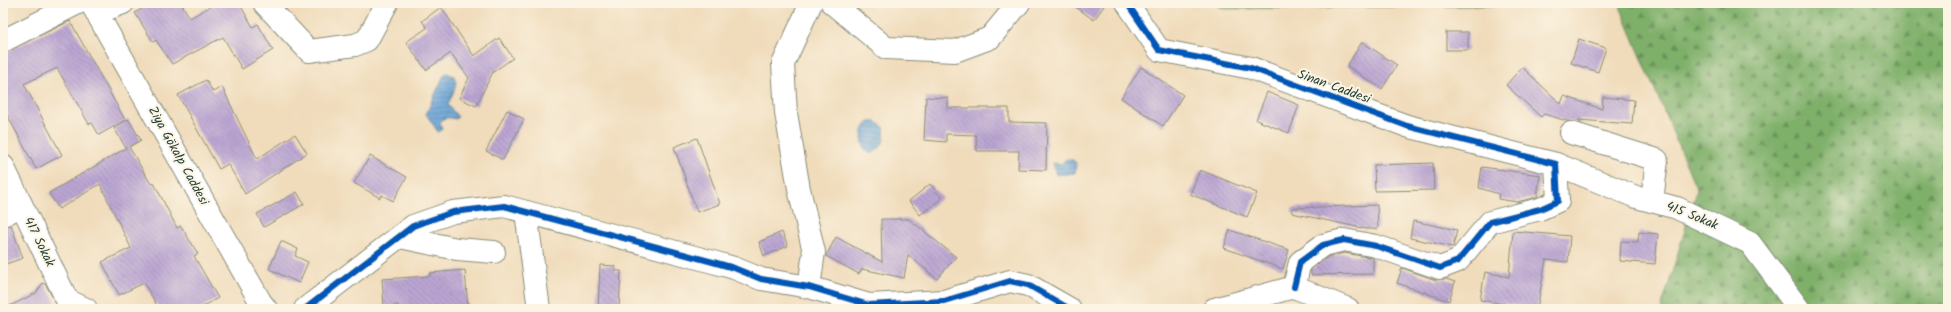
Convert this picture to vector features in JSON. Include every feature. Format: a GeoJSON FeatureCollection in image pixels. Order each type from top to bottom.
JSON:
{"type":"FeatureCollection","features":[{"type":"Feature","properties":{"kind":"street"},"geometry":{"type":"LineString","coordinates":[[3,41],[78,3]]}},
{"type":"Feature","properties":{"kind":"street"},"geometry":{"type":"LineString","coordinates":[[94,8],[123,3]]}},
{"type":"Feature","properties":{"kind":"street"},"geometry":{"type":"LineString","coordinates":[[264,3],[309,51],[355,45],[367,40],[387,3]]}},
{"type":"Feature","properties":{"kind":"street"},"geometry":{"type":"LineString","coordinates":[[809,287],[814,252],[799,189],[786,113],[783,64],[811,3]]}},
{"type":"Feature","properties":{"kind":"street"},"geometry":{"type":"LineString","coordinates":[[832,3],[886,48],[955,50],[990,38],[1019,3]]}},
{"type":"Feature","properties":{"kind":"street","name":"Sinan Caddesi"},"geometry":{"type":"LineString","coordinates":[[1127,3],[1159,50],[1251,68],[1407,126],[1556,164]]}},
{"type":"Feature","properties":{"kind":"street","name":"Ziya Gökalp Caddesi"},"geometry":{"type":"LineString","coordinates":[[94,8],[256,294],[266,309]]}},
{"type":"Feature","properties":{"kind":"street"},"geometry":{"type":"LineString","coordinates":[[1571,133],[1657,160],[1652,201]]}},
{"type":"Feature","properties":{"kind":"street"},"geometry":{"type":"LineString","coordinates":[[1294,287],[1300,262],[1323,245],[1344,240],[1376,246],[1440,268],[1458,261],[1490,222],[1540,209],[1558,201],[1556,164]]}},
{"type":"Feature","properties":{"kind":"street","name":"415 Sokak"},"geometry":{"type":"LineString","coordinates":[[1556,164],[1636,197],[1677,208],[1750,242],[1798,309]]}},
{"type":"Feature","properties":{"kind":"street","name":"417 Sokak"},"geometry":{"type":"LineString","coordinates":[[3,166],[12,211],[67,300],[86,309]]}},
{"type":"Feature","properties":{"kind":"street"},"geometry":{"type":"LineString","coordinates":[[305,309],[413,226],[453,212],[504,206],[734,268],[761,280],[809,287],[869,305],[944,301],[1010,281],[1028,285],[1070,309]]}},
{"type":"Feature","properties":{"kind":"street"},"geometry":{"type":"LineString","coordinates":[[526,212],[539,309]]}},
{"type":"Feature","properties":{"kind":"street"},"geometry":{"type":"LineString","coordinates":[[400,237],[457,249],[494,252]]}},
{"type":"Feature","properties":{"kind":"street"},"geometry":{"type":"LineString","coordinates":[[1214,309],[1294,287],[1348,309]]}},
{"type":"Feature","properties":{"kind":"green space"},"geometry":{"type":"Polygon","coordinates":[[[1213,3],[1948,3],[1948,309],[1661,309],[1697,190],[1619,4],[1224,9],[1213,3]]]}},
{"type":"Feature","properties":{"kind":"water"},"geometry":{"type":"Polygon","coordinates":[[[447,73],[454,76],[456,82],[448,105],[458,117],[455,119],[443,119],[440,122],[442,130],[438,132],[426,114],[444,75],[447,73]]]}},
{"type":"Feature","properties":{"kind":"water"},"geometry":{"type":"Polygon","coordinates":[[[869,122],[876,122],[884,127],[885,132],[883,143],[875,152],[871,154],[865,149],[862,138],[864,128],[869,122]]]}},
{"type":"Feature","properties":{"kind":"water"},"geometry":{"type":"Polygon","coordinates":[[[1066,159],[1073,160],[1076,163],[1075,173],[1056,175],[1053,163],[1062,164],[1066,159]]]}},
{"type":"Feature","properties":{"kind":"building"},"geometry":{"type":"Polygon","coordinates":[[[151,3],[181,3],[190,18],[216,3],[239,3],[253,27],[258,24],[273,50],[242,69],[223,37],[172,64],[156,40],[153,42],[135,13],[151,3]]]}},
{"type":"Feature","properties":{"kind":"building"},"geometry":{"type":"Polygon","coordinates":[[[1070,3],[1106,3],[1094,20],[1070,3]]]}},
{"type":"Feature","properties":{"kind":"building"},"geometry":{"type":"Polygon","coordinates":[[[441,7],[474,56],[499,38],[513,58],[493,72],[476,106],[459,98],[469,78],[451,53],[426,70],[406,42],[427,28],[422,21],[441,7]]]}},
{"type":"Feature","properties":{"kind":"building"},"geometry":{"type":"Polygon","coordinates":[[[70,21],[125,120],[99,135],[92,123],[89,124],[57,68],[24,84],[62,155],[36,169],[3,107],[3,53],[70,21]]]}},
{"type":"Feature","properties":{"kind":"building"},"geometry":{"type":"Polygon","coordinates":[[[1446,32],[1468,32],[1468,50],[1446,50],[1446,32]]]}},
{"type":"Feature","properties":{"kind":"building"},"geometry":{"type":"Polygon","coordinates":[[[1579,39],[1606,48],[1598,72],[1571,63],[1579,39]]]}},
{"type":"Feature","properties":{"kind":"building"},"geometry":{"type":"Polygon","coordinates":[[[1362,42],[1397,65],[1382,89],[1347,66],[1362,42]]]}},
{"type":"Feature","properties":{"kind":"building"},"geometry":{"type":"Polygon","coordinates":[[[1141,67],[1183,95],[1163,126],[1121,98],[1141,67]]]}},
{"type":"Feature","properties":{"kind":"building"},"geometry":{"type":"Polygon","coordinates":[[[1522,67],[1561,104],[1564,96],[1602,109],[1603,97],[1634,100],[1632,124],[1578,120],[1582,123],[1567,121],[1544,114],[1541,117],[1506,85],[1522,67]]]}},
{"type":"Feature","properties":{"kind":"building"},"geometry":{"type":"Polygon","coordinates":[[[206,80],[213,92],[222,87],[257,159],[295,134],[307,153],[245,194],[228,164],[219,169],[178,95],[206,80]]]}},
{"type":"Feature","properties":{"kind":"building"},"geometry":{"type":"Polygon","coordinates":[[[1267,92],[1299,105],[1289,133],[1256,120],[1267,92]]]}},
{"type":"Feature","properties":{"kind":"building"},"geometry":{"type":"Polygon","coordinates":[[[926,97],[948,98],[948,108],[1009,108],[1009,122],[1047,123],[1046,170],[1018,169],[1019,151],[977,151],[976,135],[946,134],[946,142],[924,140],[926,97]]]}},
{"type":"Feature","properties":{"kind":"building"},"geometry":{"type":"Polygon","coordinates":[[[507,110],[524,119],[503,160],[486,151],[507,110]]]}},
{"type":"Feature","properties":{"kind":"building"},"geometry":{"type":"Polygon","coordinates":[[[128,119],[141,140],[129,147],[151,184],[154,183],[177,228],[181,226],[198,254],[194,256],[218,298],[199,309],[159,309],[144,283],[119,295],[102,262],[131,248],[100,184],[59,209],[49,193],[126,148],[114,128],[128,119]]]}},
{"type":"Feature","properties":{"kind":"building"},"geometry":{"type":"Polygon","coordinates":[[[697,138],[720,204],[697,212],[674,147],[697,138]]]}},
{"type":"Feature","properties":{"kind":"building"},"geometry":{"type":"Polygon","coordinates":[[[370,156],[407,177],[393,201],[382,195],[380,198],[354,183],[370,156]]]}},
{"type":"Feature","properties":{"kind":"building"},"geometry":{"type":"Polygon","coordinates":[[[1433,163],[1434,190],[1375,191],[1374,165],[1433,163]]]}},
{"type":"Feature","properties":{"kind":"building"},"geometry":{"type":"Polygon","coordinates":[[[1482,167],[1540,175],[1537,197],[1517,202],[1498,199],[1499,194],[1479,188],[1482,167]]]}},
{"type":"Feature","properties":{"kind":"building"},"geometry":{"type":"Polygon","coordinates":[[[1200,170],[1257,193],[1247,217],[1190,194],[1200,170]]]}},
{"type":"Feature","properties":{"kind":"building"},"geometry":{"type":"Polygon","coordinates":[[[930,184],[942,198],[920,215],[909,201],[930,184]]]}},
{"type":"Feature","properties":{"kind":"building"},"geometry":{"type":"Polygon","coordinates":[[[297,192],[304,204],[264,227],[257,214],[297,192]]]}},
{"type":"Feature","properties":{"kind":"building"},"geometry":{"type":"Polygon","coordinates":[[[1377,205],[1378,229],[1367,229],[1292,213],[1292,208],[1377,205]]]}},
{"type":"Feature","properties":{"kind":"building"},"geometry":{"type":"Polygon","coordinates":[[[881,219],[909,219],[956,257],[937,279],[908,255],[904,278],[862,269],[859,274],[826,256],[836,237],[882,262],[881,219]]]}},
{"type":"Feature","properties":{"kind":"building"},"geometry":{"type":"Polygon","coordinates":[[[1413,221],[1457,230],[1453,247],[1410,238],[1413,221]]]}},
{"type":"Feature","properties":{"kind":"building"},"geometry":{"type":"Polygon","coordinates":[[[11,225],[23,258],[3,265],[3,227],[11,225]]]}},
{"type":"Feature","properties":{"kind":"building"},"geometry":{"type":"Polygon","coordinates":[[[1230,230],[1289,250],[1283,269],[1224,248],[1230,230]]]}},
{"type":"Feature","properties":{"kind":"building"},"geometry":{"type":"Polygon","coordinates":[[[1513,231],[1570,236],[1568,262],[1546,260],[1537,309],[1480,300],[1485,272],[1509,277],[1513,231]]]}},
{"type":"Feature","properties":{"kind":"building"},"geometry":{"type":"Polygon","coordinates":[[[782,232],[788,246],[764,256],[759,242],[782,232]]]}},
{"type":"Feature","properties":{"kind":"building"},"geometry":{"type":"Polygon","coordinates":[[[1639,232],[1658,234],[1655,264],[1620,261],[1621,241],[1638,242],[1639,232]]]}},
{"type":"Feature","properties":{"kind":"building"},"geometry":{"type":"Polygon","coordinates":[[[281,241],[298,249],[295,256],[308,262],[299,283],[269,269],[281,241]]]}},
{"type":"Feature","properties":{"kind":"building"},"geometry":{"type":"Polygon","coordinates":[[[1344,253],[1373,258],[1373,274],[1311,275],[1311,269],[1328,257],[1344,253]]]}},
{"type":"Feature","properties":{"kind":"building"},"geometry":{"type":"Polygon","coordinates":[[[600,265],[615,266],[615,271],[621,271],[619,309],[598,309],[600,265]]]}},
{"type":"Feature","properties":{"kind":"building"},"geometry":{"type":"Polygon","coordinates":[[[1402,268],[1436,280],[1446,279],[1455,282],[1449,301],[1397,283],[1402,268]]]}},
{"type":"Feature","properties":{"kind":"building"},"geometry":{"type":"Polygon","coordinates":[[[465,270],[468,309],[398,309],[398,305],[384,306],[382,279],[430,276],[430,273],[465,270]]]}},
{"type":"Feature","properties":{"kind":"building"},"geometry":{"type":"Polygon","coordinates":[[[43,283],[46,285],[59,309],[4,309],[36,293],[43,283]]]}},
{"type":"Feature","properties":{"kind":"cycle path"},"geometry":{"type":"LineString","coordinates":[[1127,3],[1159,50],[1251,68],[1407,126],[1556,164],[1558,201],[1540,209],[1490,222],[1458,261],[1440,268],[1376,246],[1344,240],[1323,245],[1300,262],[1294,287]]}},
{"type":"Feature","properties":{"kind":"cycle path"},"geometry":{"type":"LineString","coordinates":[[305,309],[413,226],[453,212],[504,206],[713,262],[734,268],[761,279],[809,287],[869,305],[944,301],[1010,281],[1028,285],[1070,309]]}}]}
